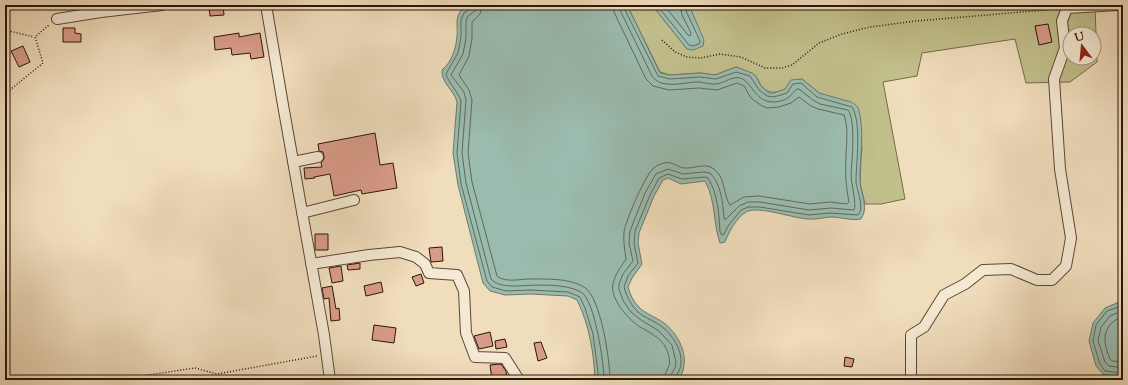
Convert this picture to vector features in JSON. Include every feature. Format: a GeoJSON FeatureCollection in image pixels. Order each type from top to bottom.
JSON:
{"type":"FeatureCollection","features":[{"type":"Feature","properties":{"kind":"street"},"geometry":{"type":"LineString","coordinates":[[57,19],[100,12],[162,5]]}},
{"type":"Feature","properties":{"kind":"street"},"geometry":{"type":"LineString","coordinates":[[266,5],[327,354],[330,380]]}},
{"type":"Feature","properties":{"kind":"street"},"geometry":{"type":"LineString","coordinates":[[911,380],[911,335],[924,327],[944,295],[965,284],[983,270],[1010,269],[1037,280],[1052,280],[1066,266],[1071,238],[1060,169],[1054,79],[1065,48],[1062,21],[1067,7],[1118,5]]}},
{"type":"Feature","properties":{"kind":"street"},"geometry":{"type":"LineString","coordinates":[[293,162],[318,157]]}},
{"type":"Feature","properties":{"kind":"street"},"geometry":{"type":"LineString","coordinates":[[302,213],[354,200]]}},
{"type":"Feature","properties":{"kind":"street"},"geometry":{"type":"LineString","coordinates":[[311,264],[400,252],[416,257],[425,264],[429,273],[457,275],[464,291],[466,333],[475,357],[505,358],[519,380]]}},
{"type":"Feature","properties":{"kind":"path"},"geometry":{"type":"LineString","coordinates":[[662,40],[675,52],[687,57],[701,58],[720,54],[741,57],[765,68],[782,68],[792,65],[819,43],[842,34],[870,27],[916,21],[1067,7]]}},
{"type":"Feature","properties":{"kind":"path"},"geometry":{"type":"LineString","coordinates":[[34,37],[57,19]]}},
{"type":"Feature","properties":{"kind":"path"},"geometry":{"type":"LineString","coordinates":[[5,30],[34,37]]}},
{"type":"Feature","properties":{"kind":"path"},"geometry":{"type":"LineString","coordinates":[[5,94],[43,62],[34,37]]}},
{"type":"Feature","properties":{"kind":"path"},"geometry":{"type":"LineString","coordinates":[[115,380],[195,368],[217,374],[327,354]]}},
{"type":"Feature","properties":{"kind":"shaded area"},"geometry":{"type":"Polygon","coordinates":[[[627,5],[655,5],[656,10],[687,49],[691,11],[689,5],[1095,5],[1096,26],[1062,26],[1062,66],[1092,66],[1070,82],[1026,83],[1015,39],[922,53],[917,76],[883,82],[905,199],[881,204],[865,204],[860,183],[862,148],[858,109],[819,93],[802,79],[788,88],[777,92],[768,91],[762,87],[754,75],[736,67],[715,75],[700,73],[670,75],[660,72],[627,5]]]}},
{"type":"Feature","properties":{"kind":"water"},"geometry":{"type":"Polygon","coordinates":[[[474,5],[627,5],[660,73],[670,75],[700,73],[715,75],[736,67],[756,76],[761,86],[769,93],[774,93],[785,89],[791,80],[802,79],[819,93],[851,102],[859,109],[862,129],[860,182],[864,210],[861,219],[854,220],[831,217],[809,219],[768,211],[752,210],[746,212],[736,221],[725,242],[720,243],[716,228],[713,204],[705,181],[681,184],[668,178],[663,180],[654,196],[639,233],[638,243],[642,264],[632,278],[628,287],[638,306],[670,328],[680,342],[684,357],[682,373],[678,380],[595,380],[590,339],[585,319],[577,300],[568,296],[531,294],[505,295],[490,291],[483,283],[458,185],[453,153],[457,102],[442,75],[442,70],[451,59],[454,50],[458,15],[464,8],[474,5]]]}},
{"type":"Feature","properties":{"kind":"water"},"geometry":{"type":"Polygon","coordinates":[[[655,5],[689,5],[704,40],[703,46],[693,50],[687,49],[656,10],[655,5]]]}},
{"type":"Feature","properties":{"kind":"water"},"geometry":{"type":"Polygon","coordinates":[[[1119,302],[1123,304],[1123,377],[1104,375],[1096,366],[1089,341],[1093,323],[1105,308],[1119,302]]]}},
{"type":"Feature","properties":{"kind":"building"},"geometry":{"type":"Polygon","coordinates":[[[223,5],[224,15],[210,16],[209,6],[223,5]]]}},
{"type":"Feature","properties":{"kind":"building"},"geometry":{"type":"Polygon","coordinates":[[[1048,24],[1052,42],[1039,45],[1035,26],[1048,24]]]}},
{"type":"Feature","properties":{"kind":"building"},"geometry":{"type":"Polygon","coordinates":[[[63,28],[75,28],[75,33],[81,34],[81,42],[63,42],[63,28]]]}},
{"type":"Feature","properties":{"kind":"building"},"geometry":{"type":"Polygon","coordinates":[[[239,33],[239,37],[260,33],[264,57],[251,59],[250,53],[232,55],[231,48],[215,50],[214,37],[239,33]]]}},
{"type":"Feature","properties":{"kind":"building"},"geometry":{"type":"Polygon","coordinates":[[[23,46],[30,62],[19,67],[11,51],[23,46]]]}},
{"type":"Feature","properties":{"kind":"building"},"geometry":{"type":"Polygon","coordinates":[[[375,133],[380,165],[393,163],[397,188],[362,194],[361,190],[334,196],[330,174],[305,179],[304,168],[322,167],[321,163],[324,156],[323,152],[319,151],[318,144],[375,133]]]}},
{"type":"Feature","properties":{"kind":"building"},"geometry":{"type":"Polygon","coordinates":[[[315,234],[328,234],[328,250],[315,250],[315,234]]]}},
{"type":"Feature","properties":{"kind":"building"},"geometry":{"type":"Polygon","coordinates":[[[442,247],[443,261],[431,262],[429,248],[442,247]]]}},
{"type":"Feature","properties":{"kind":"building"},"geometry":{"type":"Polygon","coordinates":[[[360,263],[360,269],[348,270],[347,265],[360,263]]]}},
{"type":"Feature","properties":{"kind":"building"},"geometry":{"type":"Polygon","coordinates":[[[341,266],[343,281],[332,283],[329,268],[341,266]]]}},
{"type":"Feature","properties":{"kind":"building"},"geometry":{"type":"Polygon","coordinates":[[[421,274],[424,283],[416,286],[412,277],[421,274]]]}},
{"type":"Feature","properties":{"kind":"building"},"geometry":{"type":"Polygon","coordinates":[[[381,282],[383,292],[366,296],[364,286],[381,282]]]}},
{"type":"Feature","properties":{"kind":"building"},"geometry":{"type":"Polygon","coordinates":[[[332,286],[336,309],[339,308],[340,320],[331,321],[329,298],[324,299],[322,288],[332,286]]]}},
{"type":"Feature","properties":{"kind":"building"},"geometry":{"type":"Polygon","coordinates":[[[374,325],[396,328],[394,343],[372,340],[374,325]]]}},
{"type":"Feature","properties":{"kind":"building"},"geometry":{"type":"Polygon","coordinates":[[[490,332],[493,346],[479,349],[474,336],[490,332]]]}},
{"type":"Feature","properties":{"kind":"building"},"geometry":{"type":"Polygon","coordinates":[[[505,339],[507,347],[496,349],[495,341],[505,339]]]}},
{"type":"Feature","properties":{"kind":"building"},"geometry":{"type":"Polygon","coordinates":[[[541,342],[547,358],[538,361],[534,343],[541,342]]]}},
{"type":"Feature","properties":{"kind":"building"},"geometry":{"type":"Polygon","coordinates":[[[845,357],[854,359],[852,367],[844,366],[845,357]]]}},
{"type":"Feature","properties":{"kind":"building"},"geometry":{"type":"Polygon","coordinates":[[[501,364],[506,371],[507,380],[492,380],[490,365],[501,364]]]}}]}
